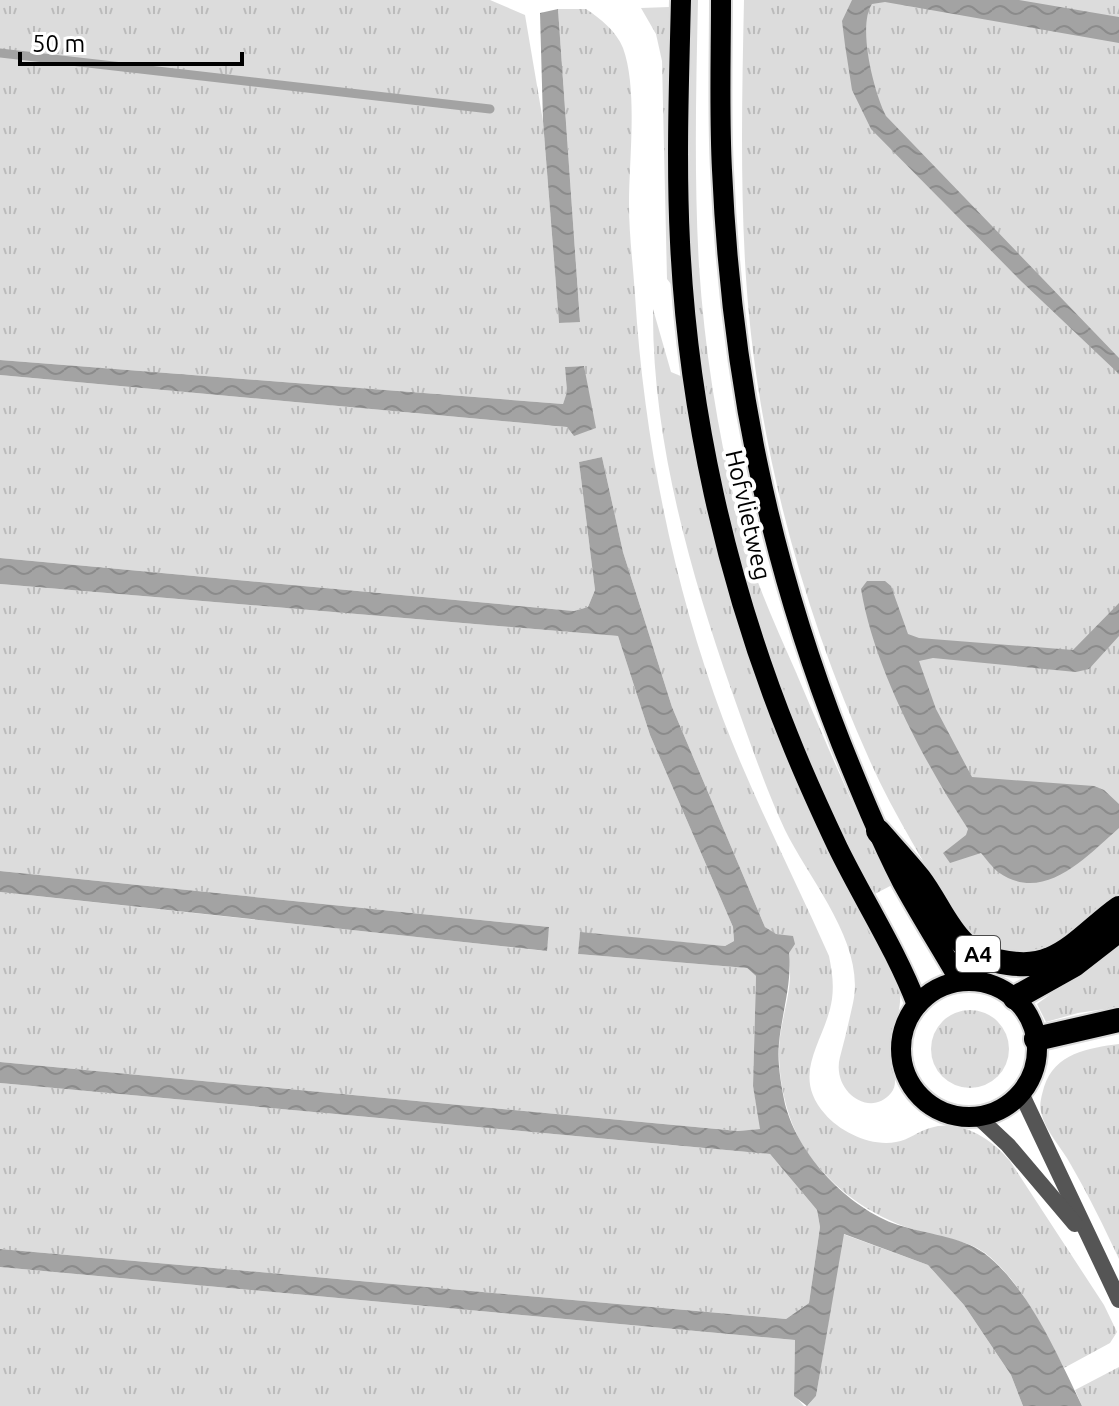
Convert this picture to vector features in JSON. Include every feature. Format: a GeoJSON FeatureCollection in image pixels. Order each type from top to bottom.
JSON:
{"type":"FeatureCollection","features":[{"type":"Feature","properties":{"kind":"highway","name":"A4"},"geometry":{"type":"LineString","coordinates":[[878,831],[920,879],[953,934],[975,953],[995,961],[1031,965],[1050,959],[1069,948],[1119,908]]}},
{"type":"Feature","properties":{"kind":"highway","name":"A4"},"geometry":{"type":"LineString","coordinates":[[1015,998],[1074,965],[1119,930]]}},
{"type":"Feature","properties":{"kind":"highway"},"geometry":{"type":"LineString","coordinates":[[1036,1039],[1119,1020]]}},
{"type":"Feature","properties":{"kind":"main road","name":"Hofvlietweg"},"geometry":{"type":"LineString","coordinates":[[681,0],[678,181],[683,290],[708,463],[721,524],[741,600],[789,739],[838,848],[904,969],[917,1005]]}},
{"type":"Feature","properties":{"kind":"main road","name":"Hofvlietweg"},"geometry":{"type":"LineString","coordinates":[[721,0],[722,168],[729,267],[756,467],[775,545],[812,669],[878,831],[902,882],[960,981]]}},
{"type":"Feature","properties":{"kind":"main road"},"geometry":{"type":"LineString","coordinates":[[960,981],[989,984],[1015,998],[1029,1016],[1037,1050],[1032,1073],[1021,1093],[1001,1109],[965,1117],[942,1111],[923,1098],[909,1080],[901,1046],[906,1024],[917,1005],[941,987],[960,981]]}},
{"type":"Feature","properties":{"kind":"street"},"geometry":{"type":"LineString","coordinates":[[1021,1093],[1119,1300]]}},
{"type":"Feature","properties":{"kind":"street"},"geometry":{"type":"LineString","coordinates":[[977,1116],[1008,1145],[1089,1241]]}},
{"type":"Feature","properties":{"kind":"green space"},"geometry":{"type":"Polygon","coordinates":[[[0,0],[490,0],[525,15],[543,121],[559,323],[580,321],[558,9],[586,9],[612,31],[623,48],[628,65],[632,124],[629,215],[639,349],[654,457],[676,563],[689,616],[723,719],[829,956],[832,999],[810,1071],[810,1085],[815,1099],[831,1121],[867,1140],[896,1142],[930,1128],[953,1126],[974,1132],[994,1145],[1010,1161],[1104,1305],[1117,1332],[1110,1343],[1064,1368],[1020,1291],[985,1253],[963,1242],[906,1227],[875,1213],[835,1184],[804,1148],[784,1097],[780,1070],[780,1039],[790,970],[787,954],[779,940],[765,927],[672,707],[623,552],[602,457],[579,462],[595,590],[588,607],[574,611],[0,558],[0,375],[567,427],[574,435],[595,428],[583,366],[565,367],[567,393],[563,404],[0,360],[0,0]]]}},
{"type":"Feature","properties":{"kind":"green space"},"geometry":{"type":"Polygon","coordinates":[[[688,0],[698,0],[696,167],[702,300],[709,367],[727,468],[748,552],[766,604],[892,885],[873,895],[840,828],[782,690],[757,619],[718,475],[705,402],[693,286],[688,164],[688,0]]]}},
{"type":"Feature","properties":{"kind":"green space"},"geometry":{"type":"Polygon","coordinates":[[[744,0],[1119,0],[1119,898],[1059,941],[1040,950],[1021,953],[1001,951],[980,940],[957,920],[879,781],[823,645],[804,585],[772,464],[752,340],[743,208],[744,0]]]}},
{"type":"Feature","properties":{"kind":"green space"},"geometry":{"type":"Polygon","coordinates":[[[669,7],[674,288],[667,279],[662,61],[656,34],[641,8],[669,7]]]}},
{"type":"Feature","properties":{"kind":"green space"},"geometry":{"type":"Polygon","coordinates":[[[653,309],[671,372],[683,377],[691,428],[823,834],[840,876],[899,986],[899,1008],[891,1047],[894,1089],[882,1100],[873,1103],[854,1098],[841,1081],[840,1057],[855,981],[844,936],[785,830],[770,796],[701,597],[666,454],[654,357],[653,309]]]}},
{"type":"Feature","properties":{"kind":"green space"},"geometry":{"type":"Polygon","coordinates":[[[0,584],[618,636],[650,735],[733,927],[734,941],[725,946],[580,933],[578,954],[747,968],[756,976],[753,1086],[761,1129],[738,1131],[0,1062],[0,892],[546,951],[549,927],[0,871],[0,584]]]}},
{"type":"Feature","properties":{"kind":"green space"},"geometry":{"type":"Polygon","coordinates":[[[1119,944],[1119,1007],[1046,1022],[1037,1004],[1119,944]]]}},
{"type":"Feature","properties":{"kind":"green space"},"geometry":{"type":"Polygon","coordinates":[[[970,1010],[985,1013],[997,1022],[1006,1034],[1009,1049],[1006,1064],[997,1076],[985,1085],[970,1088],[955,1085],[943,1076],[934,1064],[931,1049],[934,1034],[943,1022],[955,1013],[970,1010]]]}},
{"type":"Feature","properties":{"kind":"green space"},"geometry":{"type":"Polygon","coordinates":[[[1119,1044],[1119,1259],[1078,1177],[1046,1126],[1040,1105],[1044,1087],[1056,1066],[1085,1050],[1119,1044]]]}},
{"type":"Feature","properties":{"kind":"green space"},"geometry":{"type":"Polygon","coordinates":[[[0,1083],[770,1154],[817,1210],[820,1227],[809,1303],[786,1319],[0,1249],[0,1083]]]}},
{"type":"Feature","properties":{"kind":"green space"},"geometry":{"type":"Polygon","coordinates":[[[843,1234],[928,1265],[964,1305],[1011,1375],[1023,1406],[807,1406],[816,1396],[843,1234]]]}},
{"type":"Feature","properties":{"kind":"green space"},"geometry":{"type":"Polygon","coordinates":[[[0,1267],[795,1340],[794,1395],[804,1406],[0,1406],[0,1267]]]}},
{"type":"Feature","properties":{"kind":"green space"},"geometry":{"type":"Polygon","coordinates":[[[1119,1367],[1119,1406],[1082,1406],[1075,1390],[1119,1367]]]}},
{"type":"Feature","properties":{"kind":"water"},"geometry":{"type":"Polygon","coordinates":[[[852,0],[1019,0],[1119,17],[1119,43],[885,2],[872,4],[866,28],[872,76],[886,116],[1119,358],[1119,374],[1022,282],[871,129],[852,90],[845,45],[842,21],[852,0]]]}},
{"type":"Feature","properties":{"kind":"water"},"geometry":{"type":"Polygon","coordinates":[[[558,9],[580,322],[559,323],[543,121],[540,13],[558,9]]]}},
{"type":"Feature","properties":{"kind":"water"},"geometry":{"type":"Polygon","coordinates":[[[0,360],[563,404],[567,392],[565,367],[584,366],[596,428],[574,436],[567,427],[0,375],[0,360]]]}},
{"type":"Feature","properties":{"kind":"water"},"geometry":{"type":"Polygon","coordinates":[[[602,457],[623,552],[672,707],[765,927],[776,934],[793,936],[795,944],[789,953],[779,1066],[785,1104],[801,1142],[828,1177],[861,1206],[898,1225],[975,1247],[1000,1267],[1041,1324],[1082,1406],[1023,1406],[1011,1375],[964,1305],[928,1265],[844,1234],[816,1396],[807,1406],[794,1396],[795,1340],[0,1267],[0,1249],[786,1319],[809,1303],[820,1227],[817,1210],[770,1154],[0,1083],[0,1062],[738,1131],[760,1129],[753,1086],[756,976],[747,968],[578,954],[580,932],[725,946],[734,941],[733,927],[650,735],[618,636],[0,584],[0,558],[574,611],[588,607],[595,590],[579,462],[602,457]]]}},
{"type":"Feature","properties":{"kind":"water"},"geometry":{"type":"Polygon","coordinates":[[[867,581],[885,581],[891,586],[908,634],[919,638],[1073,650],[1119,603],[1119,636],[1089,669],[1076,672],[933,658],[919,661],[936,709],[972,777],[1094,786],[1104,790],[1119,804],[1119,828],[1079,863],[1048,880],[1032,883],[1015,881],[998,872],[981,853],[950,863],[943,853],[966,835],[968,829],[918,744],[889,682],[861,589],[867,581]]]}},
{"type":"Feature","properties":{"kind":"water"},"geometry":{"type":"Polygon","coordinates":[[[0,871],[549,927],[547,951],[0,892],[0,871]]]}},
{"type":"Feature","properties":{"kind":"waterway"},"geometry":{"type":"LineString","coordinates":[[0,53],[490,109]]}}]}
